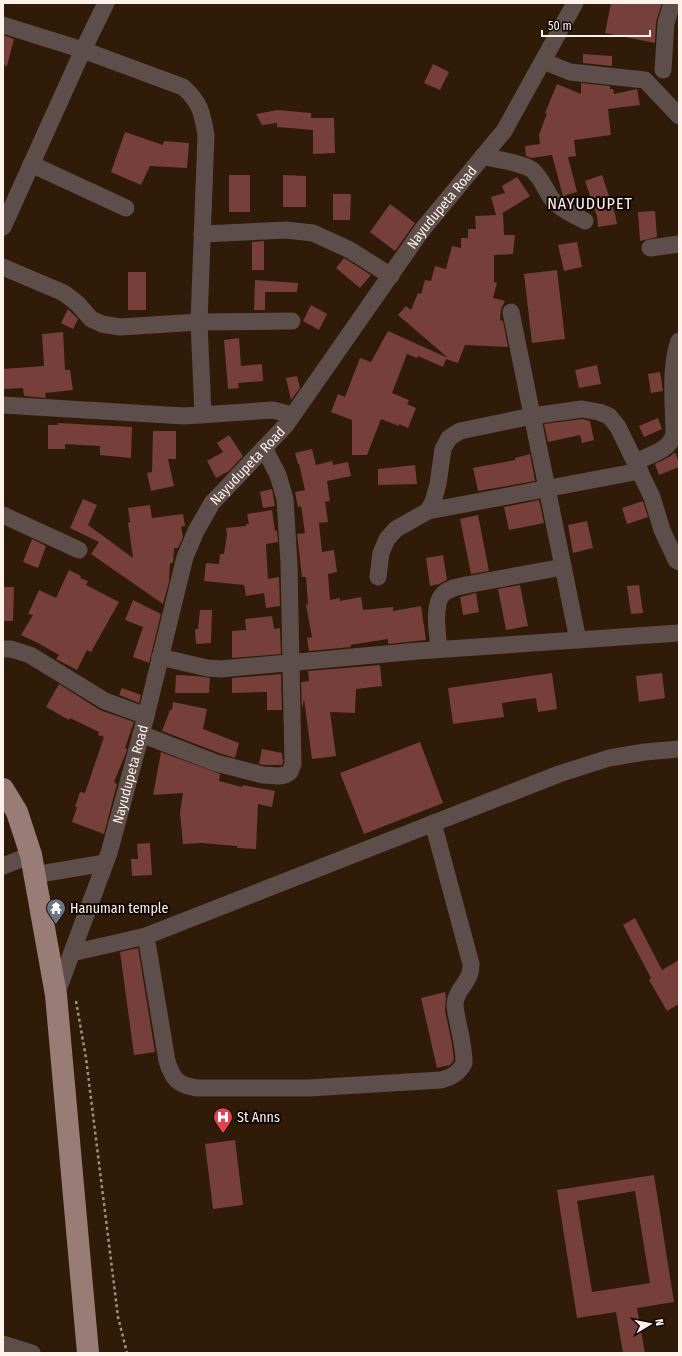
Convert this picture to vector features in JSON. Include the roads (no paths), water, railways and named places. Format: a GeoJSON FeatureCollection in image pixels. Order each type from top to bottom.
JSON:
{"type":"FeatureCollection","features":[{"type":"Feature","properties":{"kind":"main road"},"geometry":{"type":"LineString","coordinates":[[3,790],[17,812],[33,865],[66,997],[88,1353]]}},
{"type":"Feature","properties":{"kind":"street"},"geometry":{"type":"LineString","coordinates":[[3,227],[83,50],[106,3]]}},
{"type":"Feature","properties":{"kind":"street","name":"Nayudupeta Road"},"geometry":{"type":"LineString","coordinates":[[66,997],[72,953],[105,863],[146,716],[185,557],[196,531],[212,503],[286,425],[422,230],[504,131],[575,3]]}},
{"type":"Feature","properties":{"kind":"street"},"geometry":{"type":"LineString","coordinates":[[543,61],[570,72],[645,80],[671,69],[673,23],[672,3]]}},
{"type":"Feature","properties":{"kind":"street"},"geometry":{"type":"LineString","coordinates":[[3,25],[83,50],[183,87],[194,96],[202,111],[206,135],[199,322],[203,415]]}},
{"type":"Feature","properties":{"kind":"street"},"geometry":{"type":"LineString","coordinates":[[645,80],[679,116]]}},
{"type":"Feature","properties":{"kind":"street"},"geometry":{"type":"LineString","coordinates":[[483,156],[520,165],[531,170],[538,176],[552,199],[560,207],[585,221]]}},
{"type":"Feature","properties":{"kind":"street"},"geometry":{"type":"LineString","coordinates":[[31,164],[126,208]]}},
{"type":"Feature","properties":{"kind":"street"},"geometry":{"type":"LineString","coordinates":[[202,234],[286,230],[313,233],[350,250],[391,276]]}},
{"type":"Feature","properties":{"kind":"street"},"geometry":{"type":"LineString","coordinates":[[650,248],[679,244]]}},
{"type":"Feature","properties":{"kind":"street"},"geometry":{"type":"LineString","coordinates":[[3,267],[64,293],[91,319],[102,324],[120,327],[199,322],[292,321]]}},
{"type":"Feature","properties":{"kind":"street"},"geometry":{"type":"LineString","coordinates":[[511,312],[578,640]]}},
{"type":"Feature","properties":{"kind":"street"},"geometry":{"type":"LineString","coordinates":[[378,577],[381,553],[387,539],[396,530],[428,511],[547,489],[637,467],[666,447],[673,439],[674,434],[675,352],[679,341]]}},
{"type":"Feature","properties":{"kind":"street"},"geometry":{"type":"LineString","coordinates":[[3,405],[184,416],[273,410],[292,415]]}},
{"type":"Feature","properties":{"kind":"street"},"geometry":{"type":"LineString","coordinates":[[428,511],[433,502],[436,490],[443,449],[449,438],[460,432],[532,416],[582,409],[598,412],[609,416],[618,427],[652,498],[662,530],[676,560],[679,562]]}},
{"type":"Feature","properties":{"kind":"street"},"geometry":{"type":"LineString","coordinates":[[141,734],[216,763],[263,775],[285,775],[290,772],[294,764],[290,564],[285,499],[278,475],[264,448]]}},
{"type":"Feature","properties":{"kind":"street"},"geometry":{"type":"LineString","coordinates":[[3,515],[79,550]]}},
{"type":"Feature","properties":{"kind":"street"},"geometry":{"type":"LineString","coordinates":[[439,650],[436,611],[439,600],[444,594],[452,589],[466,585],[563,567]]}},
{"type":"Feature","properties":{"kind":"street"},"geometry":{"type":"LineString","coordinates":[[160,657],[207,668],[221,669],[439,650],[679,633]]}},
{"type":"Feature","properties":{"kind":"street"},"geometry":{"type":"LineString","coordinates":[[3,649],[11,649],[30,655],[105,701],[146,716]]}},
{"type":"Feature","properties":{"kind":"street"},"geometry":{"type":"LineString","coordinates":[[72,953],[146,936],[559,774],[609,758],[645,752],[679,750]]}},
{"type":"Feature","properties":{"kind":"street"},"geometry":{"type":"LineString","coordinates":[[146,936],[167,1061],[171,1074],[178,1082],[197,1088],[309,1088],[441,1080],[448,1078],[456,1074],[464,1063],[464,1050],[455,1004],[458,993],[469,978],[471,972],[469,957],[433,823]]}},
{"type":"Feature","properties":{"kind":"street"},"geometry":{"type":"LineString","coordinates":[[3,866],[105,863]]}},
{"type":"Feature","properties":{"kind":"street"},"geometry":{"type":"LineString","coordinates":[[3,1344],[32,1353]]}},
{"type":"Feature","properties":{"kind":"place","name":"Hanuman temple"},"geometry":{"type":"Point","coordinates":[56,925]}},
{"type":"Feature","properties":{"kind":"place","name":"St Anns"},"geometry":{"type":"Point","coordinates":[223,1134]}},
{"type":"Feature","properties":{"kind":"district","name":"NAYUDUPET"},"geometry":{"type":"Point","coordinates":[590,203]}}]}
